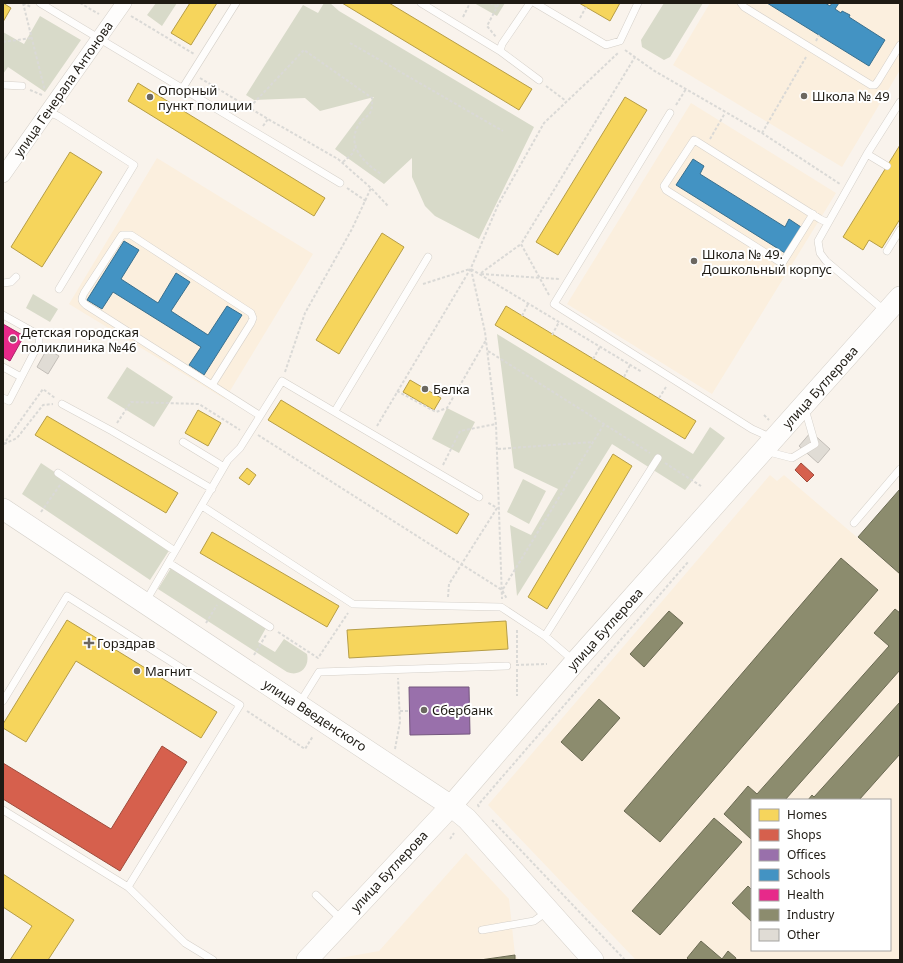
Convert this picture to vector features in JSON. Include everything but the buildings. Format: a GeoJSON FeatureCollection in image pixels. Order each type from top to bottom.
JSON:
{"type":"FeatureCollection","features":[{"type":"Feature","properties":{"kind":"street","name":"улица Генерала Антонова"},"geometry":{"type":"LineString","coordinates":[[3,175],[98,39],[127,9]]}},
{"type":"Feature","properties":{"kind":"street","name":"улица Бутлерова"},"geometry":{"type":"LineString","coordinates":[[307,960],[451,806],[575,662],[900,297]]}},
{"type":"Feature","properties":{"kind":"street","name":"улица Введенского"},"geometry":{"type":"LineString","coordinates":[[3,508],[451,806],[467,819],[593,960]]}},
{"type":"Feature","properties":{"kind":"lane"},"geometry":{"type":"LineString","coordinates":[[40,3],[340,183]]}},
{"type":"Feature","properties":{"kind":"lane"},"geometry":{"type":"LineString","coordinates":[[182,89],[236,3]]}},
{"type":"Feature","properties":{"kind":"lane"},"geometry":{"type":"LineString","coordinates":[[421,3],[500,51],[539,80]]}},
{"type":"Feature","properties":{"kind":"lane"},"geometry":{"type":"LineString","coordinates":[[500,51],[502,44],[530,3]]}},
{"type":"Feature","properties":{"kind":"lane"},"geometry":{"type":"LineString","coordinates":[[535,3],[606,45],[620,41],[638,3]]}},
{"type":"Feature","properties":{"kind":"lane"},"geometry":{"type":"LineString","coordinates":[[741,3],[744,7],[871,85],[875,85],[878,81],[900,45]]}},
{"type":"Feature","properties":{"kind":"lane"},"geometry":{"type":"LineString","coordinates":[[3,85],[22,86]]}},
{"type":"Feature","properties":{"kind":"lane"},"geometry":{"type":"LineString","coordinates":[[886,312],[826,261],[820,253],[818,241],[867,154],[900,102]]}},
{"type":"Feature","properties":{"kind":"lane"},"geometry":{"type":"LineString","coordinates":[[48,112],[58,116],[134,165],[59,289]]}},
{"type":"Feature","properties":{"kind":"lane"},"geometry":{"type":"LineString","coordinates":[[670,114],[554,304],[752,429],[780,456],[792,458],[815,444],[803,405]]}},
{"type":"Feature","properties":{"kind":"lane"},"geometry":{"type":"LineString","coordinates":[[813,214],[782,263],[666,190],[664,186],[692,141],[696,140],[828,223]]}},
{"type":"Feature","properties":{"kind":"lane"},"geometry":{"type":"LineString","coordinates":[[867,154],[886,166]]}},
{"type":"Feature","properties":{"kind":"lane"},"geometry":{"type":"LineString","coordinates":[[887,251],[900,230]]}},
{"type":"Feature","properties":{"kind":"lane"},"geometry":{"type":"LineString","coordinates":[[212,385],[251,323],[253,318],[251,312],[131,235],[122,235],[84,293],[82,298],[83,302],[212,385],[259,415]]}},
{"type":"Feature","properties":{"kind":"lane"},"geometry":{"type":"LineString","coordinates":[[335,411],[428,258]]}},
{"type":"Feature","properties":{"kind":"lane"},"geometry":{"type":"LineString","coordinates":[[3,283],[11,282],[16,277]]}},
{"type":"Feature","properties":{"kind":"lane"},"geometry":{"type":"LineString","coordinates":[[3,315],[39,335],[39,343],[8,401],[3,398]]}},
{"type":"Feature","properties":{"kind":"lane"},"geometry":{"type":"LineString","coordinates":[[3,367],[21,377]]}},
{"type":"Feature","properties":{"kind":"lane"},"geometry":{"type":"LineString","coordinates":[[145,603],[224,467],[282,381],[479,497]]}},
{"type":"Feature","properties":{"kind":"lane"},"geometry":{"type":"LineString","coordinates":[[62,404],[212,489]]}},
{"type":"Feature","properties":{"kind":"lane"},"geometry":{"type":"LineString","coordinates":[[183,442],[224,467]]}},
{"type":"Feature","properties":{"kind":"lane"},"geometry":{"type":"LineString","coordinates":[[545,636],[658,458]]}},
{"type":"Feature","properties":{"kind":"lane"},"geometry":{"type":"LineString","coordinates":[[854,523],[900,470]]}},
{"type":"Feature","properties":{"kind":"lane"},"geometry":{"type":"LineString","coordinates":[[58,473],[176,551]]}},
{"type":"Feature","properties":{"kind":"lane"},"geometry":{"type":"LineString","coordinates":[[202,506],[353,604],[501,607],[545,636],[575,662]]}},
{"type":"Feature","properties":{"kind":"lane"},"geometry":{"type":"LineString","coordinates":[[169,563],[270,627]]}},
{"type":"Feature","properties":{"kind":"lane"},"geometry":{"type":"LineString","coordinates":[[3,701],[67,596],[240,705],[128,887]]}},
{"type":"Feature","properties":{"kind":"lane"},"geometry":{"type":"LineString","coordinates":[[299,705],[319,672],[507,666]]}},
{"type":"Feature","properties":{"kind":"lane"},"geometry":{"type":"LineString","coordinates":[[3,810],[128,887],[185,943],[213,960]]}},
{"type":"Feature","properties":{"kind":"lane"},"geometry":{"type":"LineString","coordinates":[[316,896],[343,921]]}},
{"type":"Feature","properties":{"kind":"lane"},"geometry":{"type":"LineString","coordinates":[[482,930],[534,922],[548,910]]}},
{"type":"Feature","properties":{"kind":"path"},"geometry":{"type":"LineString","coordinates":[[22,86],[47,98],[23,3]]}},
{"type":"Feature","properties":{"kind":"path"},"geometry":{"type":"LineString","coordinates":[[80,3],[102,16]]}},
{"type":"Feature","properties":{"kind":"path"},"geometry":{"type":"LineString","coordinates":[[464,16],[470,3]]}},
{"type":"Feature","properties":{"kind":"path"},"geometry":{"type":"LineString","coordinates":[[490,3],[497,7]]}},
{"type":"Feature","properties":{"kind":"path"},"geometry":{"type":"LineString","coordinates":[[487,26],[499,3]]}},
{"type":"Feature","properties":{"kind":"path"},"geometry":{"type":"LineString","coordinates":[[576,26],[586,7]]}},
{"type":"Feature","properties":{"kind":"path"},"geometry":{"type":"LineString","coordinates":[[127,9],[202,59]]}},
{"type":"Feature","properties":{"kind":"path"},"geometry":{"type":"LineString","coordinates":[[3,42],[32,38]]}},
{"type":"Feature","properties":{"kind":"path"},"geometry":{"type":"LineString","coordinates":[[350,43],[503,131]]}},
{"type":"Feature","properties":{"kind":"path"},"geometry":{"type":"LineString","coordinates":[[372,434],[471,268],[498,205],[544,123],[622,48],[725,113],[762,133],[830,177]]}},
{"type":"Feature","properties":{"kind":"path"},"geometry":{"type":"LineString","coordinates":[[762,133],[811,49]]}},
{"type":"Feature","properties":{"kind":"path"},"geometry":{"type":"LineString","coordinates":[[250,107],[304,50],[372,98],[372,109],[370,115],[357,127],[355,139],[358,154],[381,174]]}},
{"type":"Feature","properties":{"kind":"path"},"geometry":{"type":"LineString","coordinates":[[480,274],[521,244],[635,57]]}},
{"type":"Feature","properties":{"kind":"path"},"geometry":{"type":"LineString","coordinates":[[192,73],[343,162],[388,206]]}},
{"type":"Feature","properties":{"kind":"path"},"geometry":{"type":"LineString","coordinates":[[539,80],[566,101]]}},
{"type":"Feature","properties":{"kind":"path"},"geometry":{"type":"LineString","coordinates":[[670,114],[686,89]]}},
{"type":"Feature","properties":{"kind":"path"},"geometry":{"type":"LineString","coordinates":[[706,147],[725,113]]}},
{"type":"Feature","properties":{"kind":"path"},"geometry":{"type":"LineString","coordinates":[[343,162],[352,154],[356,144]]}},
{"type":"Feature","properties":{"kind":"path"},"geometry":{"type":"LineString","coordinates":[[340,183],[366,201]]}},
{"type":"Feature","properties":{"kind":"path"},"geometry":{"type":"LineString","coordinates":[[282,381],[293,354],[305,313],[366,201],[371,188]]}},
{"type":"Feature","properties":{"kind":"path"},"geometry":{"type":"LineString","coordinates":[[521,244],[554,304]]}},
{"type":"Feature","properties":{"kind":"path"},"geometry":{"type":"LineString","coordinates":[[471,268],[648,376]]}},
{"type":"Feature","properties":{"kind":"path"},"geometry":{"type":"LineString","coordinates":[[409,288],[471,268]]}},
{"type":"Feature","properties":{"kind":"path"},"geometry":{"type":"LineString","coordinates":[[471,268],[488,351],[496,424],[498,449],[497,508],[502,590]]}},
{"type":"Feature","properties":{"kind":"path"},"geometry":{"type":"LineString","coordinates":[[480,274],[539,276],[568,280]]}},
{"type":"Feature","properties":{"kind":"path"},"geometry":{"type":"LineString","coordinates":[[522,316],[528,304]]}},
{"type":"Feature","properties":{"kind":"path"},"geometry":{"type":"LineString","coordinates":[[552,334],[559,322]]}},
{"type":"Feature","properties":{"kind":"path"},"geometry":{"type":"LineString","coordinates":[[397,391],[436,412],[447,408],[468,368],[486,339]]}},
{"type":"Feature","properties":{"kind":"path"},"geometry":{"type":"LineString","coordinates":[[593,359],[600,347]]}},
{"type":"Feature","properties":{"kind":"path"},"geometry":{"type":"LineString","coordinates":[[488,351],[701,486]]}},
{"type":"Feature","properties":{"kind":"path"},"geometry":{"type":"LineString","coordinates":[[624,378],[630,366]]}},
{"type":"Feature","properties":{"kind":"path"},"geometry":{"type":"LineString","coordinates":[[660,383],[672,391]]}},
{"type":"Feature","properties":{"kind":"path"},"geometry":{"type":"LineString","coordinates":[[659,398],[666,387]]}},
{"type":"Feature","properties":{"kind":"path"},"geometry":{"type":"LineString","coordinates":[[4,445],[43,390],[54,397]]}},
{"type":"Feature","properties":{"kind":"path"},"geometry":{"type":"LineString","coordinates":[[112,431],[131,402],[199,404],[249,432],[502,590]]}},
{"type":"Feature","properties":{"kind":"path"},"geometry":{"type":"LineString","coordinates":[[4,445],[16,438],[43,405],[62,404]]}},
{"type":"Feature","properties":{"kind":"path"},"geometry":{"type":"LineString","coordinates":[[440,474],[460,431],[496,424]]}},
{"type":"Feature","properties":{"kind":"path"},"geometry":{"type":"LineString","coordinates":[[502,590],[604,424]]}},
{"type":"Feature","properties":{"kind":"path"},"geometry":{"type":"LineString","coordinates":[[498,449],[593,442]]}},
{"type":"Feature","properties":{"kind":"path"},"geometry":{"type":"LineString","coordinates":[[41,512],[65,478]]}},
{"type":"Feature","properties":{"kind":"path"},"geometry":{"type":"LineString","coordinates":[[479,497],[497,508]]}},
{"type":"Feature","properties":{"kind":"path"},"geometry":{"type":"LineString","coordinates":[[449,592],[449,584],[497,508]]}},
{"type":"Feature","properties":{"kind":"path"},"geometry":{"type":"LineString","coordinates":[[483,811],[478,805],[691,559]]}},
{"type":"Feature","properties":{"kind":"path"},"geometry":{"type":"LineString","coordinates":[[206,623],[222,596]]}},
{"type":"Feature","properties":{"kind":"path"},"geometry":{"type":"LineString","coordinates":[[254,656],[270,627],[318,658],[353,604]]}},
{"type":"Feature","properties":{"kind":"path"},"geometry":{"type":"LineString","coordinates":[[517,618],[517,696]]}},
{"type":"Feature","properties":{"kind":"path"},"geometry":{"type":"LineString","coordinates":[[507,666],[547,664]]}},
{"type":"Feature","properties":{"kind":"path"},"geometry":{"type":"LineString","coordinates":[[395,750],[400,722],[398,669]]}},
{"type":"Feature","properties":{"kind":"path"},"geometry":{"type":"LineString","coordinates":[[240,705],[305,749],[313,736]]}},
{"type":"Feature","properties":{"kind":"path"},"geometry":{"type":"LineString","coordinates":[[400,711],[410,711]]}},
{"type":"Feature","properties":{"kind":"path"},"geometry":{"type":"LineString","coordinates":[[489,816],[624,960]]}},
{"type":"Feature","properties":{"kind":"path"},"geometry":{"type":"LineString","coordinates":[[450,839],[454,833]]}},
{"type":"Feature","properties":{"kind":"shaded area","name":"Школа № 49"},"geometry":{"type":"Polygon","coordinates":[[[710,3],[900,3],[900,70],[842,167],[673,65],[710,3]]]}},
{"type":"Feature","properties":{"kind":"shaded area","name":"Школа № 49. Дошкольный корпус"},"geometry":{"type":"Polygon","coordinates":[[[691,103],[836,193],[712,394],[567,304],[691,103]]]}},
{"type":"Feature","properties":{"kind":"shaded area"},"geometry":{"type":"Polygon","coordinates":[[[157,158],[313,254],[225,399],[69,304],[157,158]]]}},
{"type":"Feature","properties":{"kind":"shaded area"},"geometry":{"type":"Polygon","coordinates":[[[770,475],[777,481],[784,475],[900,574],[900,960],[636,960],[488,805],[770,475]]]}},
{"type":"Feature","properties":{"kind":"shaded area"},"geometry":{"type":"Polygon","coordinates":[[[466,853],[509,899],[515,955],[519,960],[329,960],[379,951],[466,853]]]}},
{"type":"Feature","properties":{"kind":"green space"},"geometry":{"type":"Polygon","coordinates":[[[156,3],[177,3],[162,26],[147,15],[156,3]]]}},
{"type":"Feature","properties":{"kind":"green space"},"geometry":{"type":"Polygon","coordinates":[[[324,3],[330,3],[339,11],[534,127],[479,239],[435,216],[425,206],[412,177],[412,158],[384,184],[335,149],[374,97],[320,111],[305,98],[254,100],[246,95],[303,5],[318,13],[324,3]]]}},
{"type":"Feature","properties":{"kind":"green space"},"geometry":{"type":"Polygon","coordinates":[[[474,3],[505,3],[497,16],[474,3]]]}},
{"type":"Feature","properties":{"kind":"green space"},"geometry":{"type":"Polygon","coordinates":[[[664,3],[703,3],[670,57],[664,60],[642,47],[641,40],[664,3]]]}},
{"type":"Feature","properties":{"kind":"green space"},"geometry":{"type":"Polygon","coordinates":[[[40,16],[81,40],[45,92],[8,67],[3,74],[3,32],[24,44],[40,16]]]}},
{"type":"Feature","properties":{"kind":"green space"},"geometry":{"type":"Polygon","coordinates":[[[33,294],[58,309],[50,322],[26,308],[33,294]]]}},
{"type":"Feature","properties":{"kind":"green space"},"geometry":{"type":"Polygon","coordinates":[[[497,334],[693,454],[710,427],[725,438],[685,490],[612,444],[517,596],[510,525],[531,535],[558,489],[514,468],[497,334]]]}},
{"type":"Feature","properties":{"kind":"green space"},"geometry":{"type":"Polygon","coordinates":[[[127,367],[173,397],[154,427],[107,398],[127,367]]]}},
{"type":"Feature","properties":{"kind":"green space"},"geometry":{"type":"Polygon","coordinates":[[[447,408],[475,422],[459,453],[432,439],[447,408]]]}},
{"type":"Feature","properties":{"kind":"green space"},"geometry":{"type":"Polygon","coordinates":[[[41,463],[170,549],[150,580],[22,494],[41,463]]]}},
{"type":"Feature","properties":{"kind":"green space"},"geometry":{"type":"Polygon","coordinates":[[[523,479],[546,491],[529,524],[507,512],[523,479]]]}},
{"type":"Feature","properties":{"kind":"green space"},"geometry":{"type":"Polygon","coordinates":[[[171,568],[266,628],[258,642],[275,652],[284,639],[307,654],[307,663],[303,670],[296,673],[287,672],[158,589],[171,568]]]}},
{"type":"Feature","properties":{"kind":"place","name":"Школа № 49"},"geometry":{"type":"Point","coordinates":[804,96]}},
{"type":"Feature","properties":{"kind":"place","name":"Опорный пункт полиции"},"geometry":{"type":"Point","coordinates":[150,97]}},
{"type":"Feature","properties":{"kind":"place","name":"Школа № 49. Дошкольный корпус"},"geometry":{"type":"Point","coordinates":[694,261]}},
{"type":"Feature","properties":{"kind":"place","name":"Детская городская поликлиника №46"},"geometry":{"type":"Point","coordinates":[13,339]}},
{"type":"Feature","properties":{"kind":"place","name":"Белка"},"geometry":{"type":"Point","coordinates":[425,389]}},
{"type":"Feature","properties":{"kind":"place","name":"Горздрав"},"geometry":{"type":"Point","coordinates":[89,643]}},
{"type":"Feature","properties":{"kind":"place","name":"Магнит"},"geometry":{"type":"Point","coordinates":[137,671]}},
{"type":"Feature","properties":{"kind":"place","name":"Сбербанк"},"geometry":{"type":"Point","coordinates":[424,710]}}]}
